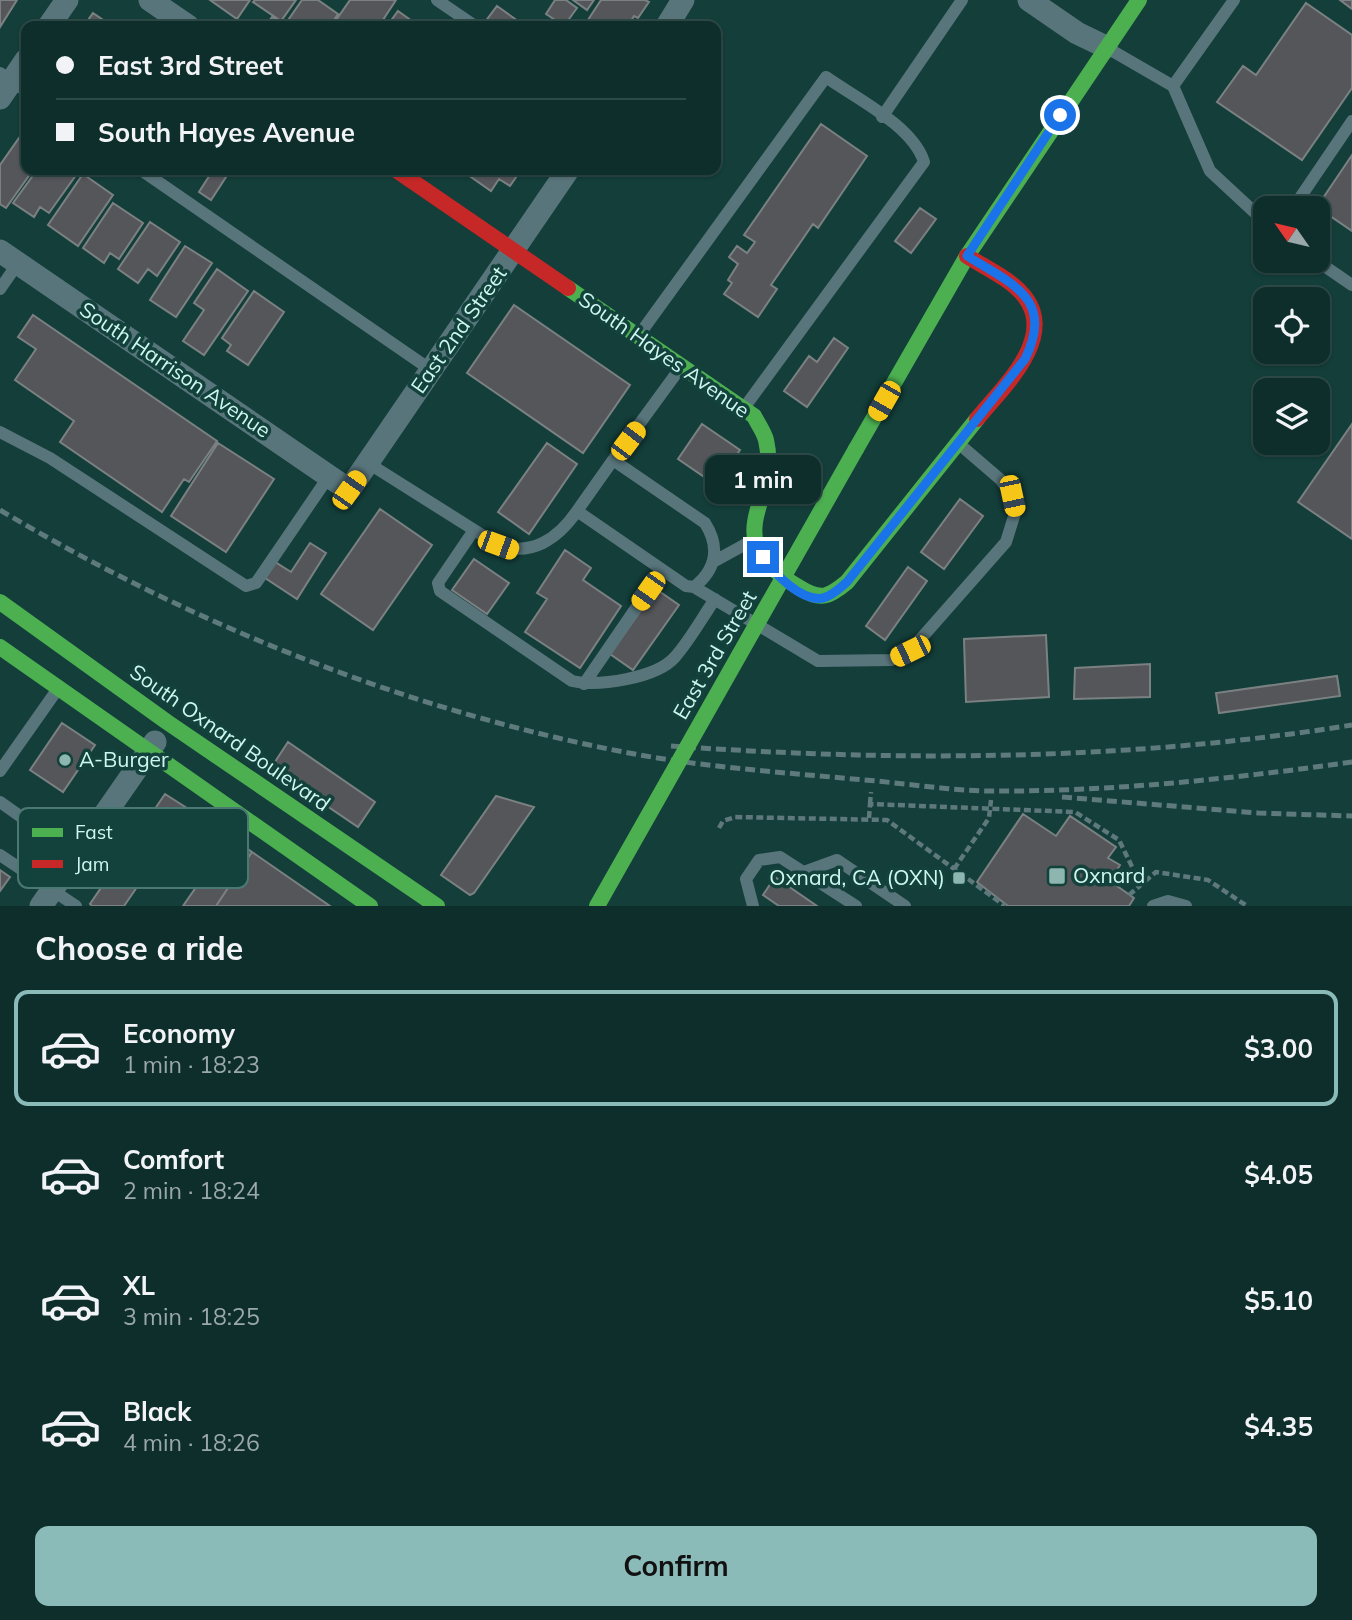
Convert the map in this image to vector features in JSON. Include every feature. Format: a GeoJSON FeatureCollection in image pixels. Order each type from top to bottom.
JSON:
{"type":"FeatureCollection","features":[{"type":"Feature","properties":{"kind":"street"},"geometry":{"type":"LineString","coordinates":[[52,21],[67,0]]}},
{"type":"Feature","properties":{"kind":"street"},"geometry":{"type":"LineString","coordinates":[[150,0],[181,21]]}},
{"type":"Feature","properties":{"kind":"street"},"geometry":{"type":"LineString","coordinates":[[670,21],[683,0]]}},
{"type":"Feature","properties":{"kind":"street"},"geometry":{"type":"LineString","coordinates":[[1029,0],[1077,33],[1106,47]]}},
{"type":"Feature","properties":{"kind":"street","name":"East 3rd Street"},"geometry":{"type":"LineString","coordinates":[[597,906],[967,256],[1139,0]]}},
{"type":"Feature","properties":{"kind":"street"},"geometry":{"type":"LineString","coordinates":[[9,85],[21,67]]}},
{"type":"Feature","properties":{"kind":"street","name":"South Hayes Avenue"},"geometry":{"type":"LineString","coordinates":[[403,175],[744,408],[762,427],[770,452],[753,519],[755,539]]}},
{"type":"Feature","properties":{"kind":"street","name":"East 2nd Street"},"geometry":{"type":"LineString","coordinates":[[349,490],[565,175]]}},
{"type":"Feature","properties":{"kind":"street"},"geometry":{"type":"LineString","coordinates":[[755,539],[773,572],[794,588],[814,597],[833,594],[847,582],[1025,359],[1035,339],[1037,320],[1033,306],[1022,293],[967,256]]}},
{"type":"Feature","properties":{"kind":"street","name":"South Harrison Avenue"},"geometry":{"type":"LineString","coordinates":[[9,257],[349,490]]}},
{"type":"Feature","properties":{"kind":"street","name":"South Oxnard Boulevard"},"geometry":{"type":"LineString","coordinates":[[0,603],[167,722],[437,906]]}},
{"type":"Feature","properties":{"kind":"street"},"geometry":{"type":"LineString","coordinates":[[0,647],[233,808]]}},
{"type":"Feature","properties":{"kind":"street"},"geometry":{"type":"LineString","coordinates":[[109,808],[167,722]]}},
{"type":"Feature","properties":{"kind":"street"},"geometry":{"type":"LineString","coordinates":[[248,819],[370,906]]}},
{"type":"Feature","properties":{"kind":"lane"},"geometry":{"type":"LineString","coordinates":[[437,0],[468,21]]}},
{"type":"Feature","properties":{"kind":"lane"},"geometry":{"type":"LineString","coordinates":[[882,117],[962,0]]}},
{"type":"Feature","properties":{"kind":"lane"},"geometry":{"type":"LineString","coordinates":[[1173,86],[1234,0]]}},
{"type":"Feature","properties":{"kind":"lane"},"geometry":{"type":"LineString","coordinates":[[1106,47],[1173,86],[1210,171],[1253,211]]}},
{"type":"Feature","properties":{"kind":"lane"},"geometry":{"type":"LineString","coordinates":[[638,336],[826,77],[907,133],[920,149],[923,162],[744,408]]}},
{"type":"Feature","properties":{"kind":"lane"},"geometry":{"type":"LineString","coordinates":[[1301,196],[1352,121]]}},
{"type":"Feature","properties":{"kind":"lane"},"geometry":{"type":"LineString","coordinates":[[148,175],[431,370]]}},
{"type":"Feature","properties":{"kind":"lane"},"geometry":{"type":"LineString","coordinates":[[0,289],[9,257]]}},
{"type":"Feature","properties":{"kind":"lane"},"geometry":{"type":"LineString","coordinates":[[1330,270],[1352,285]]}},
{"type":"Feature","properties":{"kind":"lane"},"geometry":{"type":"LineString","coordinates":[[368,463],[506,548],[528,549],[550,540],[577,511],[681,365]]}},
{"type":"Feature","properties":{"kind":"lane"},"geometry":{"type":"LineString","coordinates":[[0,432],[50,458],[246,586],[256,583],[329,476]]}},
{"type":"Feature","properties":{"kind":"lane"},"geometry":{"type":"LineString","coordinates":[[577,511],[686,586],[694,587],[818,661],[884,661],[910,651],[1006,542],[1015,513],[1012,496],[1001,480],[958,442]]}},
{"type":"Feature","properties":{"kind":"lane"},"geometry":{"type":"LineString","coordinates":[[613,460],[705,523],[713,537],[713,562],[704,579],[694,587]]}},
{"type":"Feature","properties":{"kind":"lane"},"geometry":{"type":"LineString","coordinates":[[474,530],[438,583],[440,591],[572,681],[584,684],[629,679],[674,659],[715,599]]}},
{"type":"Feature","properties":{"kind":"lane"},"geometry":{"type":"LineString","coordinates":[[713,562],[755,539]]}},
{"type":"Feature","properties":{"kind":"lane"},"geometry":{"type":"LineString","coordinates":[[584,684],[662,570]]}},
{"type":"Feature","properties":{"kind":"lane"},"geometry":{"type":"LineString","coordinates":[[0,771],[59,687]]}},
{"type":"Feature","properties":{"kind":"lane"},"geometry":{"type":"LineString","coordinates":[[0,802],[18,815]]}},
{"type":"Feature","properties":{"kind":"lane"},"geometry":{"type":"LineString","coordinates":[[0,855],[18,871]]}},
{"type":"Feature","properties":{"kind":"lane"},"geometry":{"type":"LineString","coordinates":[[753,906],[746,879],[759,860],[780,857],[856,906]]}},
{"type":"Feature","properties":{"kind":"lane"},"geometry":{"type":"LineString","coordinates":[[804,872],[837,860],[905,906]]}},
{"type":"Feature","properties":{"kind":"lane"},"geometry":{"type":"LineString","coordinates":[[47,898],[76,906]]}},
{"type":"Feature","properties":{"kind":"lane"},"geometry":{"type":"LineString","coordinates":[[1153,906],[1168,901],[1186,906]]}},
{"type":"Feature","properties":{"kind":"path"},"geometry":{"type":"LineString","coordinates":[[869,818],[870,792]]}},
{"type":"Feature","properties":{"kind":"path"},"geometry":{"type":"LineString","coordinates":[[954,869],[989,818],[991,800]]}},
{"type":"Feature","properties":{"kind":"path"},"geometry":{"type":"LineString","coordinates":[[870,804],[1075,812],[1119,840],[1140,883]]}},
{"type":"Feature","properties":{"kind":"path"},"geometry":{"type":"LineString","coordinates":[[719,828],[723,821],[735,817],[887,820],[1005,906]]}},
{"type":"Feature","properties":{"kind":"path"},"geometry":{"type":"LineString","coordinates":[[1129,895],[1156,872],[1208,880],[1247,906]]}},
{"type":"Feature","properties":{"kind":"building"},"geometry":{"type":"Polygon","coordinates":[[[0,0],[17,0],[0,27],[0,0]]]}},
{"type":"Feature","properties":{"kind":"building"},"geometry":{"type":"Polygon","coordinates":[[[210,0],[250,0],[237,19],[210,0]]]}},
{"type":"Feature","properties":{"kind":"building"},"geometry":{"type":"Polygon","coordinates":[[[296,0],[281,21],[253,2],[296,0]]]}},
{"type":"Feature","properties":{"kind":"building"},"geometry":{"type":"Polygon","coordinates":[[[302,0],[318,0],[338,14],[333,21],[287,21],[302,0]]]}},
{"type":"Feature","properties":{"kind":"building"},"geometry":{"type":"Polygon","coordinates":[[[350,0],[396,0],[382,21],[335,21],[350,0]]]}},
{"type":"Feature","properties":{"kind":"building"},"geometry":{"type":"Polygon","coordinates":[[[555,0],[566,0],[577,8],[568,21],[556,21],[546,14],[555,0]]]}},
{"type":"Feature","properties":{"kind":"building"},"geometry":{"type":"Polygon","coordinates":[[[573,0],[594,0],[587,10],[573,0]]]}},
{"type":"Feature","properties":{"kind":"building"},"geometry":{"type":"Polygon","coordinates":[[[601,0],[649,2],[638,18],[634,16],[631,21],[587,21],[601,0]]]}},
{"type":"Feature","properties":{"kind":"building"},"geometry":{"type":"Polygon","coordinates":[[[1340,0],[1352,0],[1352,9],[1340,0]]]}},
{"type":"Feature","properties":{"kind":"building"},"geometry":{"type":"Polygon","coordinates":[[[1306,3],[1352,35],[1352,88],[1302,160],[1217,102],[1243,66],[1256,75],[1306,3]]]}},
{"type":"Feature","properties":{"kind":"building"},"geometry":{"type":"Polygon","coordinates":[[[497,6],[518,21],[486,21],[497,6]]]}},
{"type":"Feature","properties":{"kind":"building"},"geometry":{"type":"Polygon","coordinates":[[[398,11],[412,21],[391,21],[398,11]]]}},
{"type":"Feature","properties":{"kind":"building"},"geometry":{"type":"Polygon","coordinates":[[[93,13],[105,21],[87,21],[93,13]]]}},
{"type":"Feature","properties":{"kind":"building"},"geometry":{"type":"Polygon","coordinates":[[[821,124],[867,156],[818,228],[813,224],[771,285],[777,289],[758,317],[724,294],[732,283],[728,280],[738,264],[729,257],[737,246],[747,253],[755,242],[744,235],[821,124]]]}},
{"type":"Feature","properties":{"kind":"building"},"geometry":{"type":"Polygon","coordinates":[[[19,138],[21,139],[21,175],[29,175],[6,208],[0,204],[0,165],[19,138]]]}},
{"type":"Feature","properties":{"kind":"building"},"geometry":{"type":"Polygon","coordinates":[[[1352,155],[1352,231],[1330,216],[1330,196],[1324,196],[1352,155]]]}},
{"type":"Feature","properties":{"kind":"building"},"geometry":{"type":"Polygon","coordinates":[[[33,175],[76,175],[49,213],[40,207],[34,217],[13,203],[33,175]]]}},
{"type":"Feature","properties":{"kind":"building"},"geometry":{"type":"Polygon","coordinates":[[[82,175],[113,195],[78,246],[48,225],[82,175]]]}},
{"type":"Feature","properties":{"kind":"building"},"geometry":{"type":"Polygon","coordinates":[[[210,175],[226,177],[211,200],[199,192],[210,175]]]}},
{"type":"Feature","properties":{"kind":"building"},"geometry":{"type":"Polygon","coordinates":[[[468,175],[518,175],[510,186],[499,179],[491,191],[468,175]]]}},
{"type":"Feature","properties":{"kind":"building"},"geometry":{"type":"Polygon","coordinates":[[[113,203],[143,223],[119,259],[110,253],[104,263],[83,248],[113,203]]]}},
{"type":"Feature","properties":{"kind":"building"},"geometry":{"type":"Polygon","coordinates":[[[920,208],[936,219],[911,253],[895,241],[920,208]]]}},
{"type":"Feature","properties":{"kind":"building"},"geometry":{"type":"Polygon","coordinates":[[[150,222],[180,242],[157,276],[148,269],[138,283],[118,269],[150,222]]]}},
{"type":"Feature","properties":{"kind":"building"},"geometry":{"type":"Polygon","coordinates":[[[185,246],[212,263],[176,317],[150,300],[185,246]]]}},
{"type":"Feature","properties":{"kind":"building"},"geometry":{"type":"Polygon","coordinates":[[[217,269],[248,291],[204,355],[183,341],[204,310],[194,303],[217,269]]]}},
{"type":"Feature","properties":{"kind":"building"},"geometry":{"type":"Polygon","coordinates":[[[254,291],[284,312],[248,365],[227,351],[231,345],[222,338],[254,291]]]}},
{"type":"Feature","properties":{"kind":"building"},"geometry":{"type":"Polygon","coordinates":[[[514,305],[630,385],[583,453],[467,373],[514,305]]]}},
{"type":"Feature","properties":{"kind":"building"},"geometry":{"type":"Polygon","coordinates":[[[33,315],[217,441],[189,482],[184,479],[162,512],[60,442],[74,421],[15,380],[36,349],[18,337],[33,315]]]}},
{"type":"Feature","properties":{"kind":"building"},"geometry":{"type":"Polygon","coordinates":[[[834,338],[848,348],[807,407],[784,391],[809,356],[817,362],[834,338]]]}},
{"type":"Feature","properties":{"kind":"building"},"geometry":{"type":"Polygon","coordinates":[[[702,424],[740,450],[716,485],[678,459],[702,424]]]}},
{"type":"Feature","properties":{"kind":"building"},"geometry":{"type":"Polygon","coordinates":[[[1352,424],[1352,539],[1298,502],[1352,424]]]}},
{"type":"Feature","properties":{"kind":"building"},"geometry":{"type":"Polygon","coordinates":[[[218,443],[274,479],[226,552],[171,516],[218,443]]]}},
{"type":"Feature","properties":{"kind":"building"},"geometry":{"type":"Polygon","coordinates":[[[547,443],[577,464],[529,534],[498,512],[547,443]]]}},
{"type":"Feature","properties":{"kind":"building"},"geometry":{"type":"Polygon","coordinates":[[[960,499],[983,516],[944,569],[921,552],[960,499]]]}},
{"type":"Feature","properties":{"kind":"building"},"geometry":{"type":"Polygon","coordinates":[[[380,509],[432,545],[373,630],[321,594],[380,509]]]}},
{"type":"Feature","properties":{"kind":"building"},"geometry":{"type":"Polygon","coordinates":[[[310,543],[326,553],[297,599],[265,578],[275,562],[291,572],[310,543]]]}},
{"type":"Feature","properties":{"kind":"building"},"geometry":{"type":"Polygon","coordinates":[[[565,550],[591,568],[583,580],[621,606],[580,668],[525,632],[547,599],[537,593],[565,550]]]}},
{"type":"Feature","properties":{"kind":"building"},"geometry":{"type":"Polygon","coordinates":[[[474,559],[509,583],[487,614],[452,590],[474,559]]]}},
{"type":"Feature","properties":{"kind":"building"},"geometry":{"type":"Polygon","coordinates":[[[908,567],[927,581],[885,640],[866,626],[908,567]]]}},
{"type":"Feature","properties":{"kind":"building"},"geometry":{"type":"Polygon","coordinates":[[[656,589],[679,605],[633,670],[610,654],[656,589]]]}},
{"type":"Feature","properties":{"kind":"building"},"geometry":{"type":"Polygon","coordinates":[[[1046,635],[1049,697],[966,702],[964,639],[1046,635]]]}},
{"type":"Feature","properties":{"kind":"building"},"geometry":{"type":"Polygon","coordinates":[[[1150,664],[1150,697],[1074,699],[1075,668],[1150,664]]]}},
{"type":"Feature","properties":{"kind":"building"},"geometry":{"type":"Polygon","coordinates":[[[1337,676],[1340,696],[1219,713],[1216,693],[1337,676]]]}},
{"type":"Feature","properties":{"kind":"building"},"geometry":{"type":"Polygon","coordinates":[[[62,723],[95,745],[63,792],[30,770],[62,723]]]}},
{"type":"Feature","properties":{"kind":"building"},"geometry":{"type":"Polygon","coordinates":[[[288,742],[375,802],[358,827],[271,768],[288,742]]]}},
{"type":"Feature","properties":{"kind":"building"},"geometry":{"type":"Polygon","coordinates":[[[165,794],[187,808],[155,808],[165,794]]]}},
{"type":"Feature","properties":{"kind":"building"},"geometry":{"type":"Polygon","coordinates":[[[496,796],[534,807],[470,895],[441,875],[496,796]]]}},
{"type":"Feature","properties":{"kind":"building"},"geometry":{"type":"Polygon","coordinates":[[[1023,814],[1056,836],[1070,816],[1116,847],[1108,858],[1120,865],[1110,881],[1134,898],[1129,906],[1008,906],[977,882],[1023,814]]]}},
{"type":"Feature","properties":{"kind":"building"},"geometry":{"type":"Polygon","coordinates":[[[252,852],[330,906],[216,906],[228,888],[248,888],[248,858],[252,852]]]}},
{"type":"Feature","properties":{"kind":"building"},"geometry":{"type":"Polygon","coordinates":[[[0,870],[10,877],[0,891],[0,870]]]}},
{"type":"Feature","properties":{"kind":"building"},"geometry":{"type":"Polygon","coordinates":[[[775,877],[817,906],[779,906],[763,895],[775,877]]]}},
{"type":"Feature","properties":{"kind":"building"},"geometry":{"type":"Polygon","coordinates":[[[101,888],[136,888],[124,906],[90,904],[101,888]]]}},
{"type":"Feature","properties":{"kind":"building"},"geometry":{"type":"Polygon","coordinates":[[[195,888],[228,888],[216,906],[183,906],[195,888]]]}},
{"type":"Feature","properties":{"kind":"railway"},"geometry":{"type":"LineString","coordinates":[[0,510],[149,591],[304,659],[465,713],[546,735],[629,753],[741,769],[987,791],[1170,783],[1352,762]]}},
{"type":"Feature","properties":{"kind":"railway"},"geometry":{"type":"LineString","coordinates":[[671,746],[842,755],[1012,755],[1183,746],[1352,725]]}},
{"type":"Feature","properties":{"kind":"railway"},"geometry":{"type":"LineString","coordinates":[[1062,797],[1258,813],[1352,816]]}},
{"type":"Feature","properties":{"kind":"traffic: fast"},"geometry":{"type":"LineString","coordinates":[[856,449],[967,256],[1139,0]]}},
{"type":"Feature","properties":{"kind":"traffic: fast"},"geometry":{"type":"LineString","coordinates":[[568,288],[754,416],[766,440],[768,463],[756,518],[755,535],[760,552],[774,569],[814,595],[825,596],[847,582],[977,419]]}},
{"type":"Feature","properties":{"kind":"traffic: fast"},"geometry":{"type":"LineString","coordinates":[[597,906],[856,449]]}},
{"type":"Feature","properties":{"kind":"traffic: fast"},"geometry":{"type":"LineString","coordinates":[[0,602],[167,722],[437,906]]}},
{"type":"Feature","properties":{"kind":"traffic: fast"},"geometry":{"type":"LineString","coordinates":[[0,647],[230,808]]}},
{"type":"Feature","properties":{"kind":"traffic: fast"},"geometry":{"type":"LineString","coordinates":[[248,821],[370,906]]}},
{"type":"Feature","properties":{"kind":"traffic: jam"},"geometry":{"type":"LineString","coordinates":[[403,175],[568,288]]}},
{"type":"Feature","properties":{"kind":"traffic: jam"},"geometry":{"type":"LineString","coordinates":[[967,256],[1006,279],[1025,297],[1033,313],[1034,330],[1022,362],[977,419]]}},
{"type":"Feature","properties":{"kind":"place","name":"A-Burger"},"geometry":{"type":"Point","coordinates":[65,760]}},
{"type":"Feature","properties":{"kind":"place","name":"Oxnard"},"geometry":{"type":"Point","coordinates":[1057,876]}},
{"type":"Feature","properties":{"kind":"place","name":"Oxnard, CA (OXN)"},"geometry":{"type":"Point","coordinates":[959,878]}},
{"type":"Feature","properties":{"kind":"route"},"geometry":{"type":"LineString","coordinates":[[763,557],[773,572],[794,588],[814,597],[822,598],[833,594],[847,582],[1025,359],[1035,339],[1037,320],[1033,306],[1022,293],[967,256],[1060,115]]}}]}
